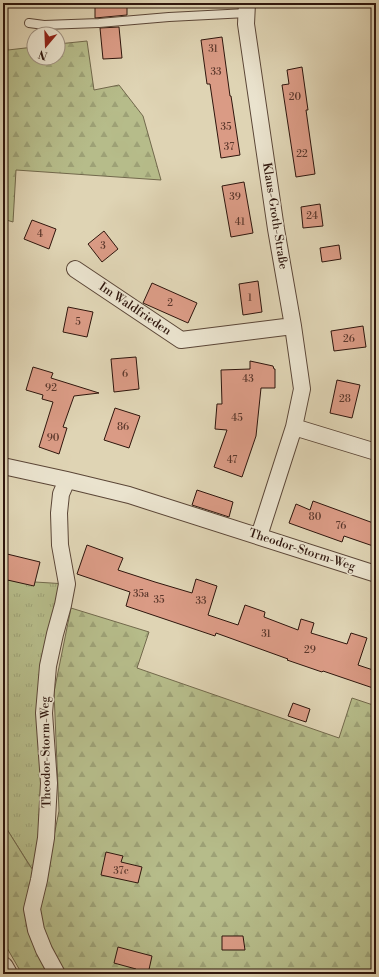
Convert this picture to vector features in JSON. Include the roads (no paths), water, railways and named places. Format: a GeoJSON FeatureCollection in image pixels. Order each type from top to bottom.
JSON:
{"type":"FeatureCollection","features":[{"type":"Feature","properties":{"kind":"street","name":"Klaus-Groth-Straße"},"geometry":{"type":"LineString","coordinates":[[247,8],[246,24],[275,222],[302,388],[294,427],[259,536]]}},
{"type":"Feature","properties":{"kind":"street","name":"Im Waldfrieden"},"geometry":{"type":"LineString","coordinates":[[75,268],[181,340],[293,326]]}},
{"type":"Feature","properties":{"kind":"street"},"geometry":{"type":"LineString","coordinates":[[294,427],[376,452]]}},
{"type":"Feature","properties":{"kind":"street","name":"Theodor-Storm-Weg"},"geometry":{"type":"LineString","coordinates":[[3,466],[129,495],[376,574]]}},
{"type":"Feature","properties":{"kind":"street","name":"Theodor-Storm-Weg"},"geometry":{"type":"LineString","coordinates":[[57,974],[44,950],[36,930],[32,909],[39,880],[46,838],[49,783],[44,713],[48,666],[55,634],[64,605],[67,584],[60,544],[59,513],[61,494],[67,480]]}},
{"type":"Feature","properties":{"kind":"street"},"geometry":{"type":"LineString","coordinates":[[3,967],[7,974]]}},
{"type":"Feature","properties":{"kind":"lane"},"geometry":{"type":"LineString","coordinates":[[29,23],[44,26],[84,24],[168,17],[247,8]]}}]}
